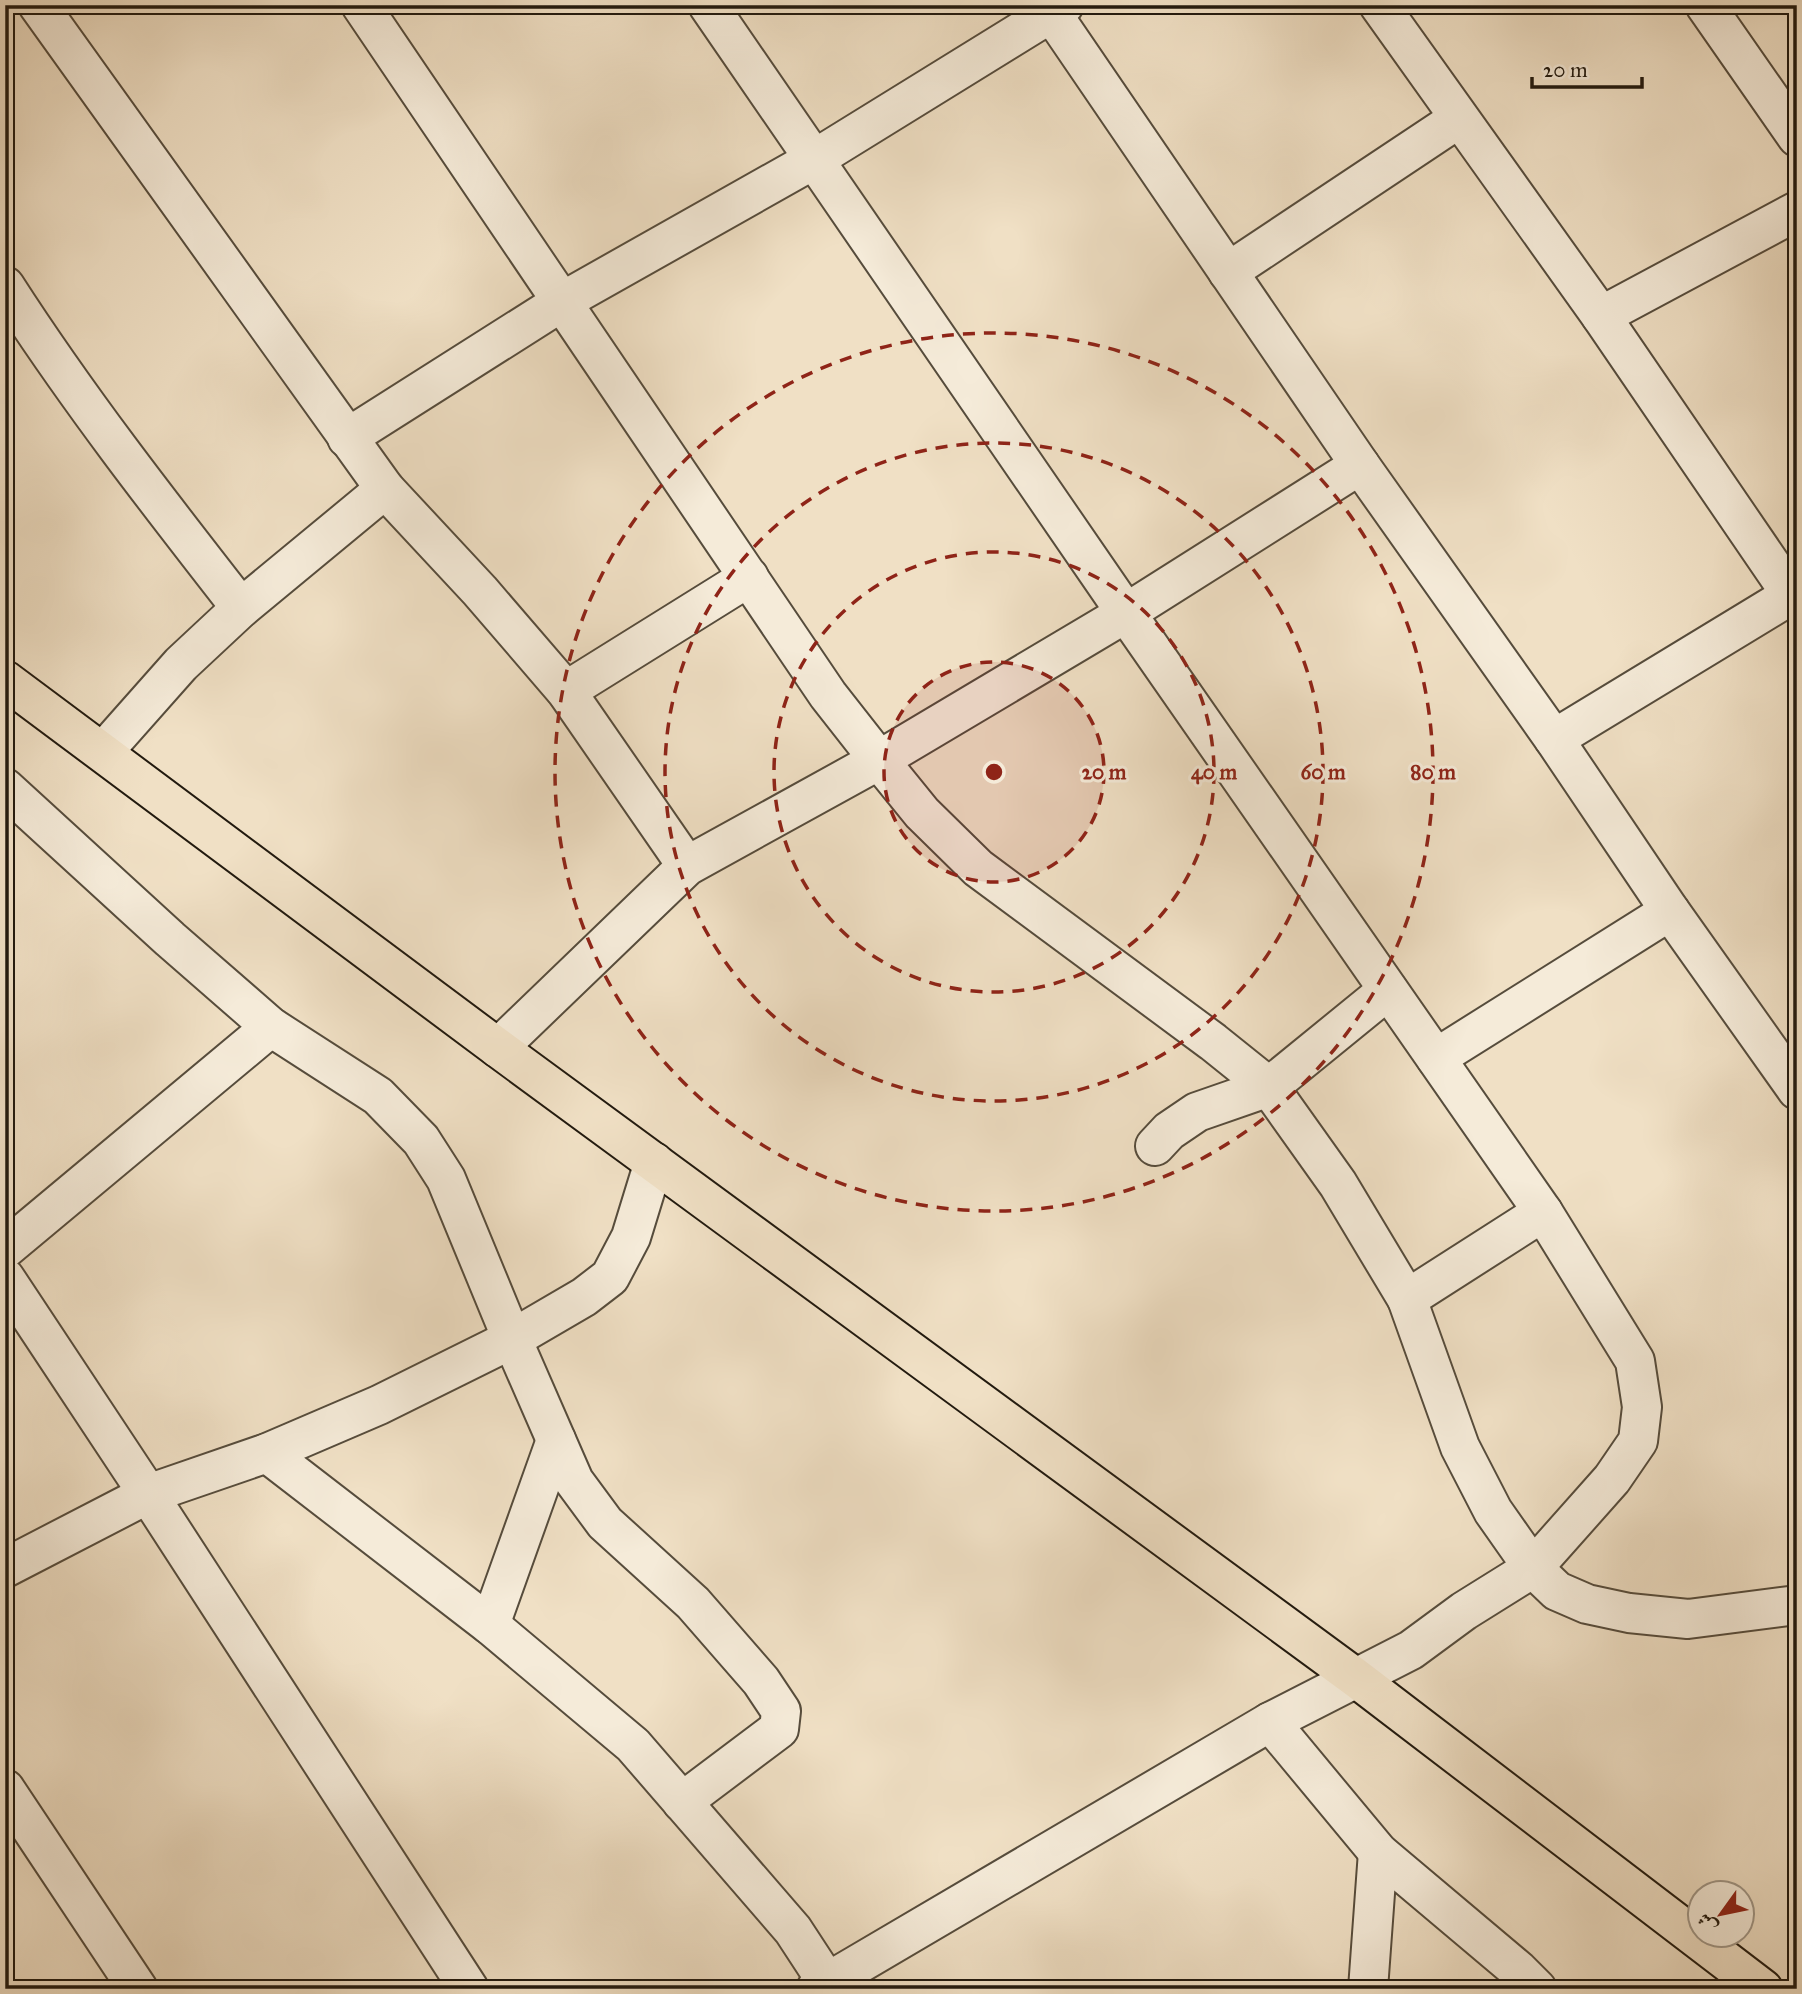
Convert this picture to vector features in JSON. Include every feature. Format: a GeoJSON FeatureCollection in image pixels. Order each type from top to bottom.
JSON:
{"type":"FeatureCollection","features":[{"type":"Feature","properties":{"kind":"highway"},"geometry":{"type":"LineString","coordinates":[[5,680],[498,1048],[1356,1678],[1763,1989]]}},
{"type":"Feature","properties":{"kind":"street"},"geometry":{"type":"LineString","coordinates":[[38,5],[385,489],[480,591],[566,691],[687,866]]}},
{"type":"Feature","properties":{"kind":"street"},"geometry":{"type":"LineString","coordinates":[[361,5],[828,695],[922,813],[978,868],[1213,1042],[1269,1087],[1338,1184],[1407,1299],[1460,1447],[1493,1511],[1533,1568],[1557,1591],[1587,1604],[1629,1613],[1688,1619],[1797,1605]]}},
{"type":"Feature","properties":{"kind":"street"},"geometry":{"type":"LineString","coordinates":[[267,1452],[490,1625],[633,1745],[793,1930],[822,1985],[1270,1722],[1411,1650],[1464,1611],[1533,1568],[1612,1479],[1637,1441],[1642,1407],[1635,1361],[1544,1212],[1126,613],[708,5]]}},
{"type":"Feature","properties":{"kind":"street"},"geometry":{"type":"LineString","coordinates":[[1379,5],[1601,316],[1794,599],[1554,740]]}},
{"type":"Feature","properties":{"kind":"street"},"geometry":{"type":"LineString","coordinates":[[1705,5],[1797,137]]}},
{"type":"Feature","properties":{"kind":"street"},"geometry":{"type":"LineString","coordinates":[[347,438],[563,301],[813,160],[1054,8],[1228,272],[1360,465],[1797,1090]]}},
{"type":"Feature","properties":{"kind":"street"},"geometry":{"type":"LineString","coordinates":[[1228,272],[1458,119]]}},
{"type":"Feature","properties":{"kind":"street"},"geometry":{"type":"LineString","coordinates":[[1601,316],[1797,211]]}},
{"type":"Feature","properties":{"kind":"street"},"geometry":{"type":"LineString","coordinates":[[5,286],[73,387],[242,608]]}},
{"type":"Feature","properties":{"kind":"street"},"geometry":{"type":"LineString","coordinates":[[498,1048],[687,866],[879,761],[1126,613],[1360,465]]}},
{"type":"Feature","properties":{"kind":"street"},"geometry":{"type":"LineString","coordinates":[[103,752],[181,664],[242,608],[385,489]]}},
{"type":"Feature","properties":{"kind":"street"},"geometry":{"type":"LineString","coordinates":[[566,691],[749,577]]}},
{"type":"Feature","properties":{"kind":"street"},"geometry":{"type":"LineString","coordinates":[[5,788],[271,1027],[378,1096],[421,1140],[446,1179],[574,1481],[605,1523],[693,1603],[761,1681],[781,1711],[779,1729],[682,1802]]}},
{"type":"Feature","properties":{"kind":"street"},"geometry":{"type":"LineString","coordinates":[[1436,1058],[1670,911]]}},
{"type":"Feature","properties":{"kind":"street"},"geometry":{"type":"LineString","coordinates":[[1155,1146],[1169,1131],[1197,1112],[1269,1087],[1388,990]]}},
{"type":"Feature","properties":{"kind":"street"},"geometry":{"type":"LineString","coordinates":[[5,1249],[271,1027]]}},
{"type":"Feature","properties":{"kind":"street"},"geometry":{"type":"LineString","coordinates":[[5,1568],[149,1494],[267,1452],[379,1405],[512,1339],[584,1297],[610,1276],[631,1237],[654,1162]]}},
{"type":"Feature","properties":{"kind":"street"},"geometry":{"type":"LineString","coordinates":[[1407,1299],[1544,1212]]}},
{"type":"Feature","properties":{"kind":"street"},"geometry":{"type":"LineString","coordinates":[[5,1278],[149,1494],[469,1989]]}},
{"type":"Feature","properties":{"kind":"street"},"geometry":{"type":"LineString","coordinates":[[490,1625],[556,1440]]}},
{"type":"Feature","properties":{"kind":"street"},"geometry":{"type":"LineString","coordinates":[[1270,1722],[1378,1852],[1537,1989]]}},
{"type":"Feature","properties":{"kind":"street"},"geometry":{"type":"LineString","coordinates":[[5,1789],[138,1989]]}},
{"type":"Feature","properties":{"kind":"street"},"geometry":{"type":"LineString","coordinates":[[1368,1989],[1378,1852]]}}]}
